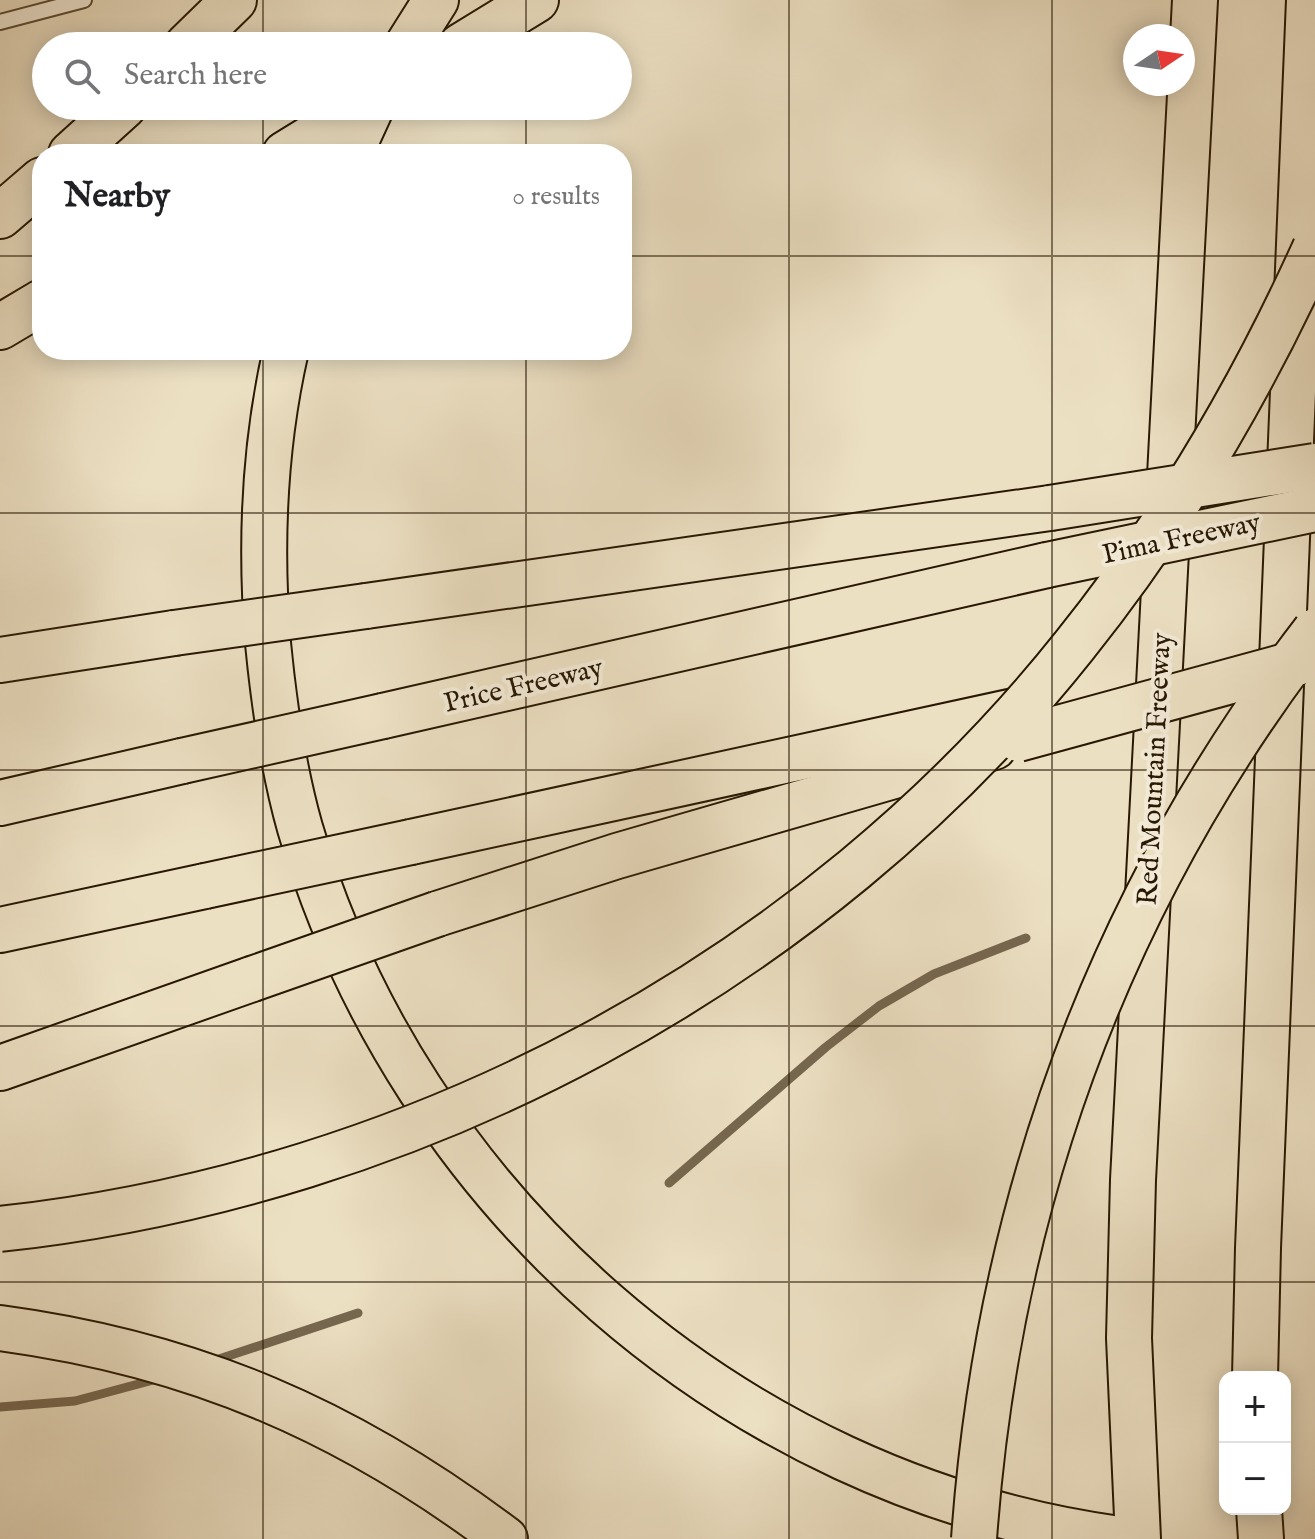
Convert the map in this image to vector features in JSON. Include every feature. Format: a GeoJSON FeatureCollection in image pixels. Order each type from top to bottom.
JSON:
{"type":"FeatureCollection","features":[{"type":"Feature","properties":{"kind":"highway"},"geometry":{"type":"LineString","coordinates":[[201,32],[234,0]]}},
{"type":"Feature","properties":{"kind":"highway"},"geometry":{"type":"LineString","coordinates":[[416,32],[436,0]]}},
{"type":"Feature","properties":{"kind":"highway"},"geometry":{"type":"LineString","coordinates":[[484,32],[536,0]]}},
{"type":"Feature","properties":{"kind":"highway","name":"Red Mountain Freeway"},"geometry":{"type":"LineString","coordinates":[[1138,1539],[1129,1338],[1133,1180],[1195,0]]}},
{"type":"Feature","properties":{"kind":"highway"},"geometry":{"type":"LineString","coordinates":[[1255,1371],[1309,0]]}},
{"type":"Feature","properties":{"kind":"highway"},"geometry":{"type":"LineString","coordinates":[[82,144],[109,120]]}},
{"type":"Feature","properties":{"kind":"highway"},"geometry":{"type":"LineString","coordinates":[[301,144],[340,120]]}},
{"type":"Feature","properties":{"kind":"highway"},"geometry":{"type":"LineString","coordinates":[[355,144],[366,120]]}},
{"type":"Feature","properties":{"kind":"highway"},"geometry":{"type":"LineString","coordinates":[[0,216],[32,189]]}},
{"type":"Feature","properties":{"kind":"highway"},"geometry":{"type":"LineString","coordinates":[[0,1229],[112,1213],[229,1188],[332,1157],[432,1121],[531,1077],[624,1028],[716,971],[803,910],[885,843],[964,769],[1037,691],[1097,618],[1167,520],[1223,429],[1274,334],[1315,248]]}},
{"type":"Feature","properties":{"kind":"highway"},"geometry":{"type":"LineString","coordinates":[[0,327],[32,308]]}},
{"type":"Feature","properties":{"kind":"highway"},"geometry":{"type":"LineString","coordinates":[[284,360],[270,446],[264,523],[265,599],[278,727],[294,804],[314,869],[360,983],[397,1053],[439,1118],[512,1213],[575,1277],[656,1346],[753,1412],[823,1449],[902,1483],[976,1524],[1062,1529],[1119,1539]]}},
{"type":"Feature","properties":{"kind":"highway"},"geometry":{"type":"LineString","coordinates":[[0,660],[1050,508],[1315,466]]}},
{"type":"Feature","properties":{"kind":"highway","name":"Pima Freeway"},"geometry":{"type":"LineString","coordinates":[[1047,565],[1315,509]]}},
{"type":"Feature","properties":{"kind":"highway","name":"Price Freeway"},"geometry":{"type":"LineString","coordinates":[[0,803],[1047,565]]}},
{"type":"Feature","properties":{"kind":"highway"},"geometry":{"type":"LineString","coordinates":[[976,1524],[985,1423],[1009,1284],[1043,1154],[1077,1054],[1125,941],[1191,814],[1254,715],[1315,631]]}},
{"type":"Feature","properties":{"kind":"highway"},"geometry":{"type":"LineString","coordinates":[[0,1068],[437,914],[1023,724],[1315,652]]}},
{"type":"Feature","properties":{"kind":"highway"},"geometry":{"type":"LineString","coordinates":[[0,930],[411,842],[1023,724],[1315,658]]}},
{"type":"Feature","properties":{"kind":"highway"},"geometry":{"type":"LineString","coordinates":[[0,1328],[130,1351],[267,1397],[356,1440],[403,1467],[502,1537]]}},
{"type":"Feature","properties":{"kind":"highway"},"geometry":{"type":"LineString","coordinates":[[1259,1515],[1261,1539]]}},
{"type":"Feature","properties":{"kind":"lane"},"geometry":{"type":"LineString","coordinates":[[0,22],[84,0]]}},
{"type":"Feature","properties":{"kind":"waterway"},"geometry":{"type":"LineString","coordinates":[[669,1183],[826,1047],[879,1006],[934,974],[1026,938]]}},
{"type":"Feature","properties":{"kind":"waterway"},"geometry":{"type":"LineString","coordinates":[[213,1361],[358,1313]]}},
{"type":"Feature","properties":{"kind":"waterway"},"geometry":{"type":"LineString","coordinates":[[0,1407],[75,1401],[157,1379]]}}]}
